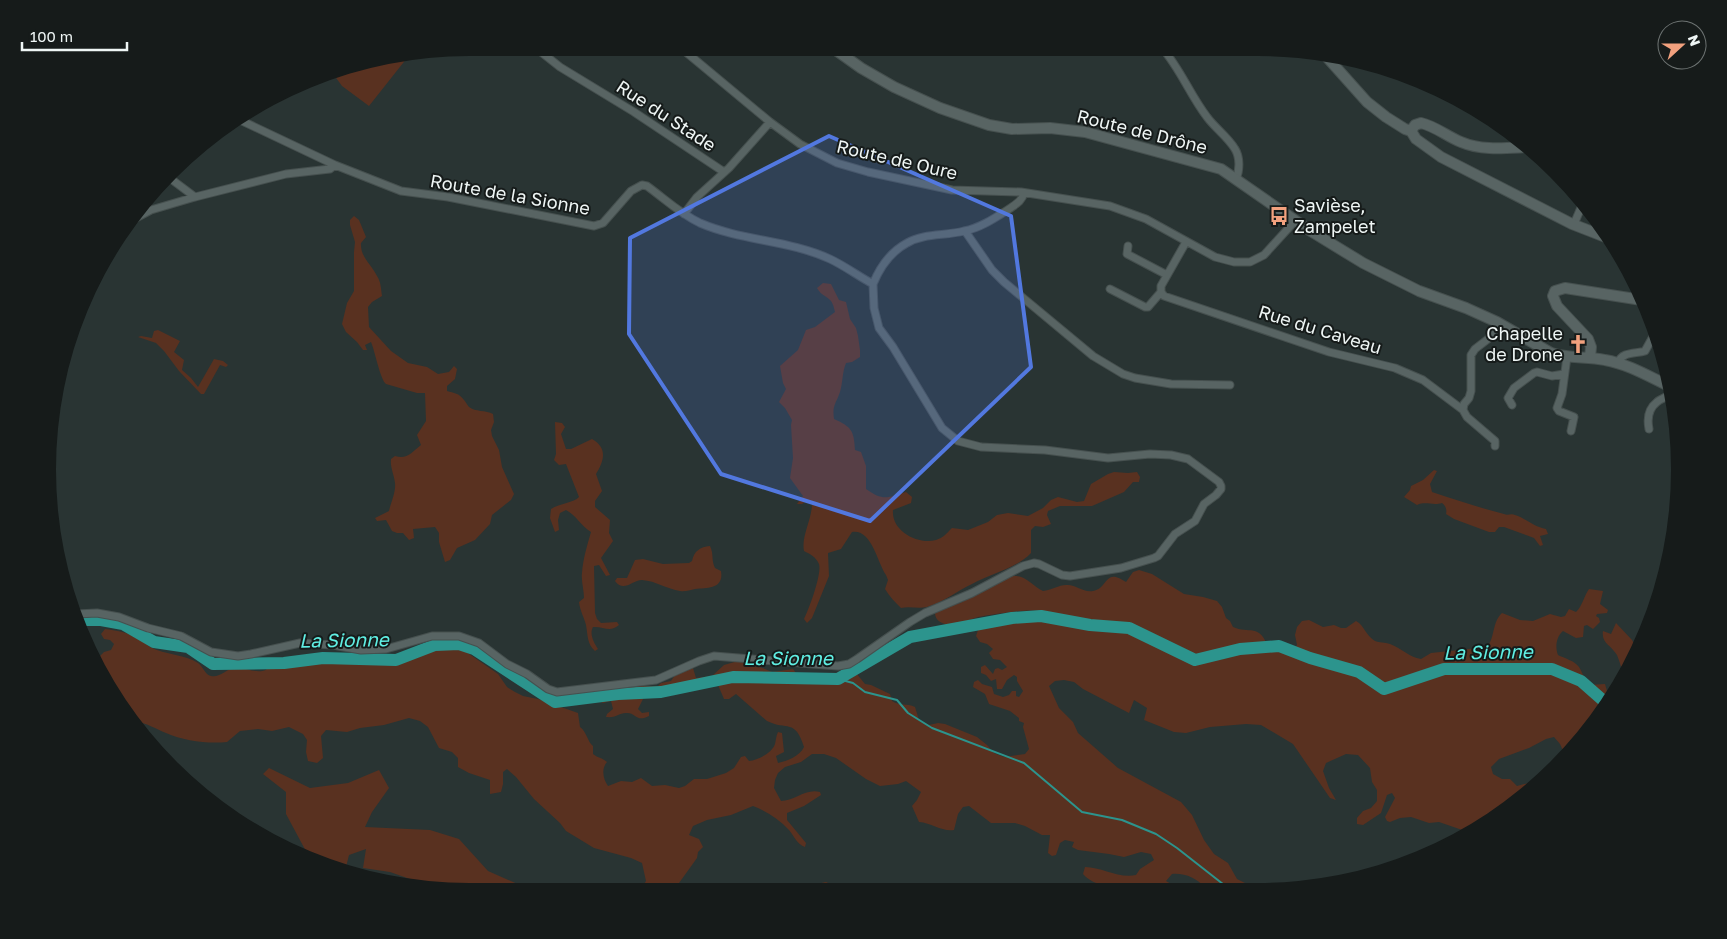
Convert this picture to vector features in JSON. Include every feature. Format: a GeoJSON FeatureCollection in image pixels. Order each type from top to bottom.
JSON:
{"type":"FeatureCollection","features":[{"type":"Feature","properties":{"kind":"street","name":"Rue du Stade"},"geometry":{"type":"LineString","coordinates":[[546,56],[560,67],[634,112],[724,172],[770,122]]}},
{"type":"Feature","properties":{"kind":"street","name":"Route de Oure"},"geometry":{"type":"LineString","coordinates":[[691,56],[770,122],[800,144],[838,164],[952,190],[1024,193],[1095,202],[1150,220],[1186,242],[1220,259],[1234,262],[1250,262],[1264,255],[1295,220]]}},
{"type":"Feature","properties":{"kind":"street","name":"Route de Drône"},"geometry":{"type":"LineString","coordinates":[[844,56],[894,87],[972,120],[1001,128],[1058,129],[1085,132],[1201,162],[1221,169],[1352,257],[1392,279],[1419,292],[1466,308],[1497,322],[1557,355],[1618,363],[1662,383]]}},
{"type":"Feature","properties":{"kind":"street"},"geometry":{"type":"LineString","coordinates":[[1169,56],[1207,118],[1234,147],[1239,170],[1236,178]]}},
{"type":"Feature","properties":{"kind":"street"},"geometry":{"type":"LineString","coordinates":[[1332,63],[1366,102],[1397,124],[1412,131],[1416,139],[1446,160],[1596,233]]}},
{"type":"Feature","properties":{"kind":"street","name":"Route de la Sionne"},"geometry":{"type":"LineString","coordinates":[[246,123],[335,165],[401,191],[448,197],[594,226],[603,223],[631,190],[642,184],[650,188],[672,207],[700,222],[722,231],[811,252],[830,259],[873,284]]}},
{"type":"Feature","properties":{"kind":"street"},"geometry":{"type":"LineString","coordinates":[[1412,131],[1415,125],[1421,123],[1472,146],[1516,147]]}},
{"type":"Feature","properties":{"kind":"street"},"geometry":{"type":"LineString","coordinates":[[147,212],[286,174],[330,169],[335,165]]}},
{"type":"Feature","properties":{"kind":"street"},"geometry":{"type":"LineString","coordinates":[[684,214],[706,187],[724,172]]}},
{"type":"Feature","properties":{"kind":"street"},"geometry":{"type":"LineString","coordinates":[[174,181],[196,197]]}},
{"type":"Feature","properties":{"kind":"street"},"geometry":{"type":"LineString","coordinates":[[82,614],[97,613],[119,617],[148,628],[181,636],[211,652],[238,656],[300,643],[360,650],[386,649],[432,636],[459,636],[479,643],[507,664],[548,689],[557,692],[656,680],[714,656],[838,666],[848,664],[925,613],[972,593],[1028,564],[1039,564],[1070,576],[1121,568],[1154,558],[1158,556],[1175,534],[1195,520],[1204,504],[1221,489],[1222,486],[1218,482],[1188,459],[1171,455],[1150,454],[1108,458],[1046,450],[981,447],[958,441],[938,422],[893,347],[879,328],[874,308],[873,284],[878,272],[896,250],[909,242],[923,237],[965,231],[986,223],[1021,200],[1024,193]]}},
{"type":"Feature","properties":{"kind":"street"},"geometry":{"type":"LineString","coordinates":[[1574,224],[1579,211]]}},
{"type":"Feature","properties":{"kind":"street"},"geometry":{"type":"LineString","coordinates":[[965,231],[992,270],[1004,282],[1104,363],[1123,374],[1153,382],[1230,385]]}},
{"type":"Feature","properties":{"kind":"street"},"geometry":{"type":"LineString","coordinates":[[1110,289],[1148,307],[1161,292],[1161,286],[1186,242]]}},
{"type":"Feature","properties":{"kind":"street"},"geometry":{"type":"LineString","coordinates":[[1128,246],[1127,254],[1167,275]]}},
{"type":"Feature","properties":{"kind":"street"},"geometry":{"type":"LineString","coordinates":[[1590,358],[1589,341],[1557,306],[1553,296],[1555,291],[1565,288],[1633,299]]}},
{"type":"Feature","properties":{"kind":"street","name":"Rue du Caveau"},"geometry":{"type":"LineString","coordinates":[[1161,292],[1169,298],[1329,352],[1396,368],[1423,380],[1463,410],[1467,417],[1495,441],[1495,446]]}},
{"type":"Feature","properties":{"kind":"street"},"geometry":{"type":"LineString","coordinates":[[1463,410],[1471,391],[1471,355],[1475,349],[1488,339],[1497,322]]}},
{"type":"Feature","properties":{"kind":"street"},"geometry":{"type":"LineString","coordinates":[[1618,363],[1623,356],[1645,351],[1650,341]]}},
{"type":"Feature","properties":{"kind":"street"},"geometry":{"type":"LineString","coordinates":[[1567,357],[1562,394],[1557,408],[1559,411],[1574,417],[1571,431]]}},
{"type":"Feature","properties":{"kind":"street"},"geometry":{"type":"LineString","coordinates":[[1512,405],[1508,398],[1511,392],[1534,373],[1538,372],[1557,376],[1564,374]]}},
{"type":"Feature","properties":{"kind":"street"},"geometry":{"type":"LineString","coordinates":[[1649,429],[1648,418],[1650,411],[1656,402],[1664,398]]}},
{"type":"Feature","properties":{"kind":"highlighted area"},"geometry":{"type":"Polygon","coordinates":[[[829,136],[1011,216],[1031,367],[870,521],[721,474],[629,334],[630,238],[829,136]]]}},
{"type":"Feature","properties":{"kind":"shaded area"},"geometry":{"type":"Polygon","coordinates":[[[404,62],[369,106],[342,86],[336,78],[363,70],[404,62]]]}},
{"type":"Feature","properties":{"kind":"shaded area"},"geometry":{"type":"Polygon","coordinates":[[[354,216],[359,220],[366,237],[361,243],[362,253],[375,272],[381,288],[382,296],[368,307],[369,327],[391,351],[408,363],[427,367],[438,374],[449,372],[454,366],[457,369],[455,379],[447,386],[447,391],[460,396],[471,409],[493,414],[492,436],[499,450],[502,467],[514,494],[511,500],[492,515],[490,524],[475,540],[457,548],[450,560],[445,562],[439,542],[439,533],[435,527],[413,529],[414,538],[409,540],[403,533],[392,531],[386,520],[377,521],[375,518],[389,511],[395,490],[391,459],[395,456],[406,456],[421,445],[417,435],[426,421],[425,393],[417,393],[386,384],[371,342],[365,345],[367,350],[363,350],[346,332],[342,324],[347,303],[354,291],[355,242],[350,220],[354,216]]]}},
{"type":"Feature","properties":{"kind":"shaded area"},"geometry":{"type":"Polygon","coordinates":[[[823,283],[831,284],[839,300],[846,302],[850,319],[856,328],[860,350],[860,357],[846,363],[840,392],[834,407],[834,419],[848,427],[853,434],[855,450],[861,452],[866,466],[866,489],[881,497],[889,497],[906,492],[912,497],[911,503],[893,510],[896,524],[907,535],[921,540],[936,540],[943,537],[952,528],[968,530],[988,522],[997,515],[1008,513],[1028,516],[1058,497],[1077,502],[1084,501],[1091,484],[1114,472],[1137,472],[1140,477],[1139,482],[1133,482],[1124,492],[1092,506],[1060,506],[1048,511],[1047,515],[1051,524],[1043,527],[1035,526],[1031,530],[1031,553],[1025,558],[1011,567],[979,580],[927,607],[901,608],[890,597],[885,589],[888,580],[869,541],[859,532],[852,532],[841,549],[828,553],[829,576],[812,618],[807,623],[804,619],[817,583],[819,564],[815,558],[804,551],[803,545],[812,503],[807,501],[797,504],[803,496],[790,478],[793,458],[792,420],[779,402],[786,389],[780,366],[798,350],[806,330],[815,327],[835,312],[832,302],[817,288],[823,283]]]}},
{"type":"Feature","properties":{"kind":"shaded area"},"geometry":{"type":"Polygon","coordinates":[[[158,330],[180,341],[174,352],[184,360],[182,370],[198,387],[214,359],[223,361],[228,365],[226,367],[220,365],[204,394],[201,394],[179,371],[156,343],[138,337],[152,338],[154,331],[158,330]]]}},
{"type":"Feature","properties":{"kind":"shaded area"},"geometry":{"type":"Polygon","coordinates":[[[555,422],[562,423],[565,427],[561,434],[566,449],[571,449],[592,439],[600,446],[603,455],[596,474],[602,491],[595,501],[595,507],[610,520],[609,533],[613,541],[601,558],[610,575],[606,576],[599,565],[594,566],[595,613],[601,623],[617,622],[619,625],[613,629],[593,627],[592,635],[598,649],[595,651],[589,643],[579,602],[584,598],[583,568],[585,552],[591,532],[566,510],[560,513],[558,520],[559,530],[555,532],[550,518],[551,509],[574,501],[579,497],[566,464],[559,465],[554,460],[556,454],[555,422]]]}},
{"type":"Feature","properties":{"kind":"shaded area"},"geometry":{"type":"Polygon","coordinates":[[[1434,470],[1437,471],[1430,484],[1432,492],[1505,515],[1514,514],[1538,527],[1546,529],[1548,534],[1540,536],[1543,545],[1540,546],[1534,538],[1504,527],[1499,527],[1495,532],[1489,532],[1454,519],[1446,514],[1446,508],[1442,503],[1423,503],[1417,505],[1404,497],[1411,486],[1423,480],[1434,470]]]}},
{"type":"Feature","properties":{"kind":"shaded area"},"geometry":{"type":"Polygon","coordinates":[[[710,546],[715,568],[721,571],[721,577],[718,584],[710,588],[682,591],[642,580],[625,586],[615,581],[617,578],[627,578],[635,560],[643,559],[663,564],[689,563],[698,550],[710,546]]]}},
{"type":"Feature","properties":{"kind":"shaded area"},"geometry":{"type":"Polygon","coordinates":[[[1139,570],[1152,574],[1184,594],[1217,601],[1233,627],[1258,632],[1262,635],[1268,648],[1272,646],[1283,653],[1291,654],[1297,645],[1295,635],[1297,627],[1302,621],[1309,620],[1323,627],[1334,625],[1341,628],[1346,628],[1356,621],[1375,641],[1390,644],[1421,659],[1431,653],[1487,647],[1502,613],[1520,620],[1533,621],[1550,614],[1561,617],[1565,616],[1569,609],[1576,612],[1589,589],[1603,591],[1600,604],[1608,610],[1607,613],[1597,614],[1596,616],[1600,622],[1593,629],[1587,625],[1584,626],[1583,637],[1576,638],[1563,631],[1557,642],[1557,649],[1558,655],[1577,665],[1589,685],[1605,684],[1607,690],[1585,721],[1562,749],[1554,737],[1499,759],[1491,767],[1493,774],[1502,779],[1510,779],[1517,786],[1525,784],[1487,813],[1460,829],[1439,822],[1429,823],[1411,817],[1387,821],[1385,817],[1395,798],[1392,793],[1387,795],[1381,813],[1363,825],[1357,824],[1357,818],[1363,811],[1371,808],[1377,801],[1377,790],[1372,782],[1370,768],[1358,755],[1346,754],[1326,763],[1323,771],[1336,800],[1330,798],[1293,744],[1261,725],[1246,724],[1210,727],[1186,733],[1174,732],[1144,720],[1147,708],[1134,700],[1129,713],[1083,689],[1074,682],[1055,681],[1049,686],[1059,708],[1073,722],[1078,733],[1118,768],[1181,802],[1192,815],[1204,840],[1214,854],[1228,863],[1237,879],[1245,883],[1200,883],[1186,875],[1172,874],[1166,881],[1169,883],[1096,883],[1083,874],[1085,867],[1130,876],[1136,875],[1140,869],[1154,860],[1151,854],[1141,852],[1124,857],[1078,850],[1072,847],[1074,842],[1065,840],[1060,843],[1056,855],[1052,856],[1048,853],[1050,835],[1042,835],[1015,823],[991,823],[969,806],[963,807],[958,814],[954,830],[941,829],[919,822],[912,806],[921,792],[906,781],[880,786],[866,779],[836,758],[824,754],[812,754],[801,762],[785,767],[778,773],[774,788],[781,801],[805,793],[820,792],[821,795],[804,806],[787,813],[787,820],[806,843],[805,847],[798,842],[781,822],[753,806],[731,815],[707,820],[693,826],[689,835],[699,839],[703,847],[679,883],[645,883],[646,881],[642,863],[594,848],[566,831],[507,769],[503,772],[501,792],[490,794],[490,780],[458,767],[458,758],[452,752],[439,748],[428,727],[420,721],[409,718],[347,732],[326,730],[321,736],[323,758],[317,763],[308,761],[306,752],[307,740],[303,734],[289,727],[272,731],[258,729],[240,731],[227,742],[220,743],[188,740],[145,724],[126,699],[101,655],[111,650],[114,644],[110,640],[104,639],[101,634],[105,629],[131,635],[154,649],[193,660],[200,664],[207,674],[211,676],[236,668],[258,671],[266,670],[269,661],[274,659],[326,660],[377,665],[438,650],[462,649],[498,674],[507,687],[515,692],[578,713],[580,727],[593,746],[593,754],[607,762],[603,774],[608,786],[621,781],[632,782],[641,778],[652,786],[665,785],[679,788],[694,779],[707,779],[726,773],[734,768],[741,757],[745,756],[749,761],[764,756],[775,744],[778,732],[782,733],[784,752],[776,756],[778,763],[789,759],[804,747],[801,738],[790,727],[767,721],[736,694],[729,699],[724,699],[718,685],[714,684],[651,698],[644,697],[638,709],[642,713],[649,712],[649,716],[645,718],[639,718],[629,713],[606,717],[613,709],[611,701],[603,703],[598,700],[600,696],[618,696],[634,686],[658,686],[661,683],[671,681],[677,672],[693,668],[696,678],[712,676],[724,665],[738,661],[753,664],[772,672],[793,669],[799,676],[814,683],[840,680],[856,673],[865,684],[890,694],[892,701],[915,707],[919,720],[929,725],[945,724],[977,737],[994,753],[1004,757],[1025,754],[1029,749],[1023,727],[1024,723],[1019,721],[1019,718],[1010,711],[989,704],[985,694],[973,687],[974,682],[978,680],[982,684],[992,687],[994,694],[1003,697],[1009,695],[1012,691],[1016,691],[1016,696],[1019,697],[1023,691],[1017,681],[1017,677],[1014,675],[1007,680],[1002,689],[997,689],[996,679],[991,681],[986,675],[981,673],[981,667],[985,665],[993,674],[995,669],[1002,670],[1007,667],[1000,660],[993,659],[989,653],[993,649],[987,644],[980,642],[976,636],[978,630],[985,626],[1021,619],[1038,618],[1038,611],[997,614],[953,625],[939,621],[935,613],[943,608],[960,603],[1010,576],[1020,576],[1043,591],[1066,585],[1093,591],[1102,586],[1110,577],[1119,578],[1126,582],[1133,572],[1139,570]]]}},
{"type":"Feature","properties":{"kind":"shaded area"},"geometry":{"type":"Polygon","coordinates":[[[1616,623],[1633,641],[1620,666],[1617,655],[1604,638],[1603,631],[1611,634],[1616,623]]]}},
{"type":"Feature","properties":{"kind":"shaded area"},"geometry":{"type":"Polygon","coordinates":[[[269,768],[310,788],[348,783],[379,770],[389,788],[372,812],[365,827],[430,830],[459,839],[488,871],[515,883],[442,882],[406,877],[390,872],[363,868],[366,849],[349,855],[347,864],[311,851],[304,848],[286,814],[286,792],[263,774],[269,768]]]}},
{"type":"Feature","properties":{"kind":"waterway","name":"La Sionne"},"geometry":{"type":"LineString","coordinates":[[85,620],[101,620],[123,624],[154,642],[188,647],[213,664],[284,663],[323,658],[396,660],[435,645],[459,644],[474,649],[555,702],[618,694],[661,692],[733,677],[838,679],[910,637],[1012,618],[1041,616],[1090,625],[1129,628],[1195,660],[1240,649],[1279,646],[1310,658],[1359,672],[1384,689],[1444,669],[1552,669],[1581,681],[1601,699]]}},
{"type":"Feature","properties":{"kind":"waterway"},"geometry":{"type":"LineString","coordinates":[[838,679],[853,683],[865,692],[897,700],[908,713],[932,728],[1024,763],[1082,812],[1122,820],[1156,834],[1222,883]]}},
{"type":"Feature","properties":{"kind":"place","name":"Savièse, Zampelet"},"geometry":{"type":"Point","coordinates":[1279,216]}},
{"type":"Feature","properties":{"kind":"place","name":"Chapelle de Drone"},"geometry":{"type":"Point","coordinates":[1578,344]}}]}
